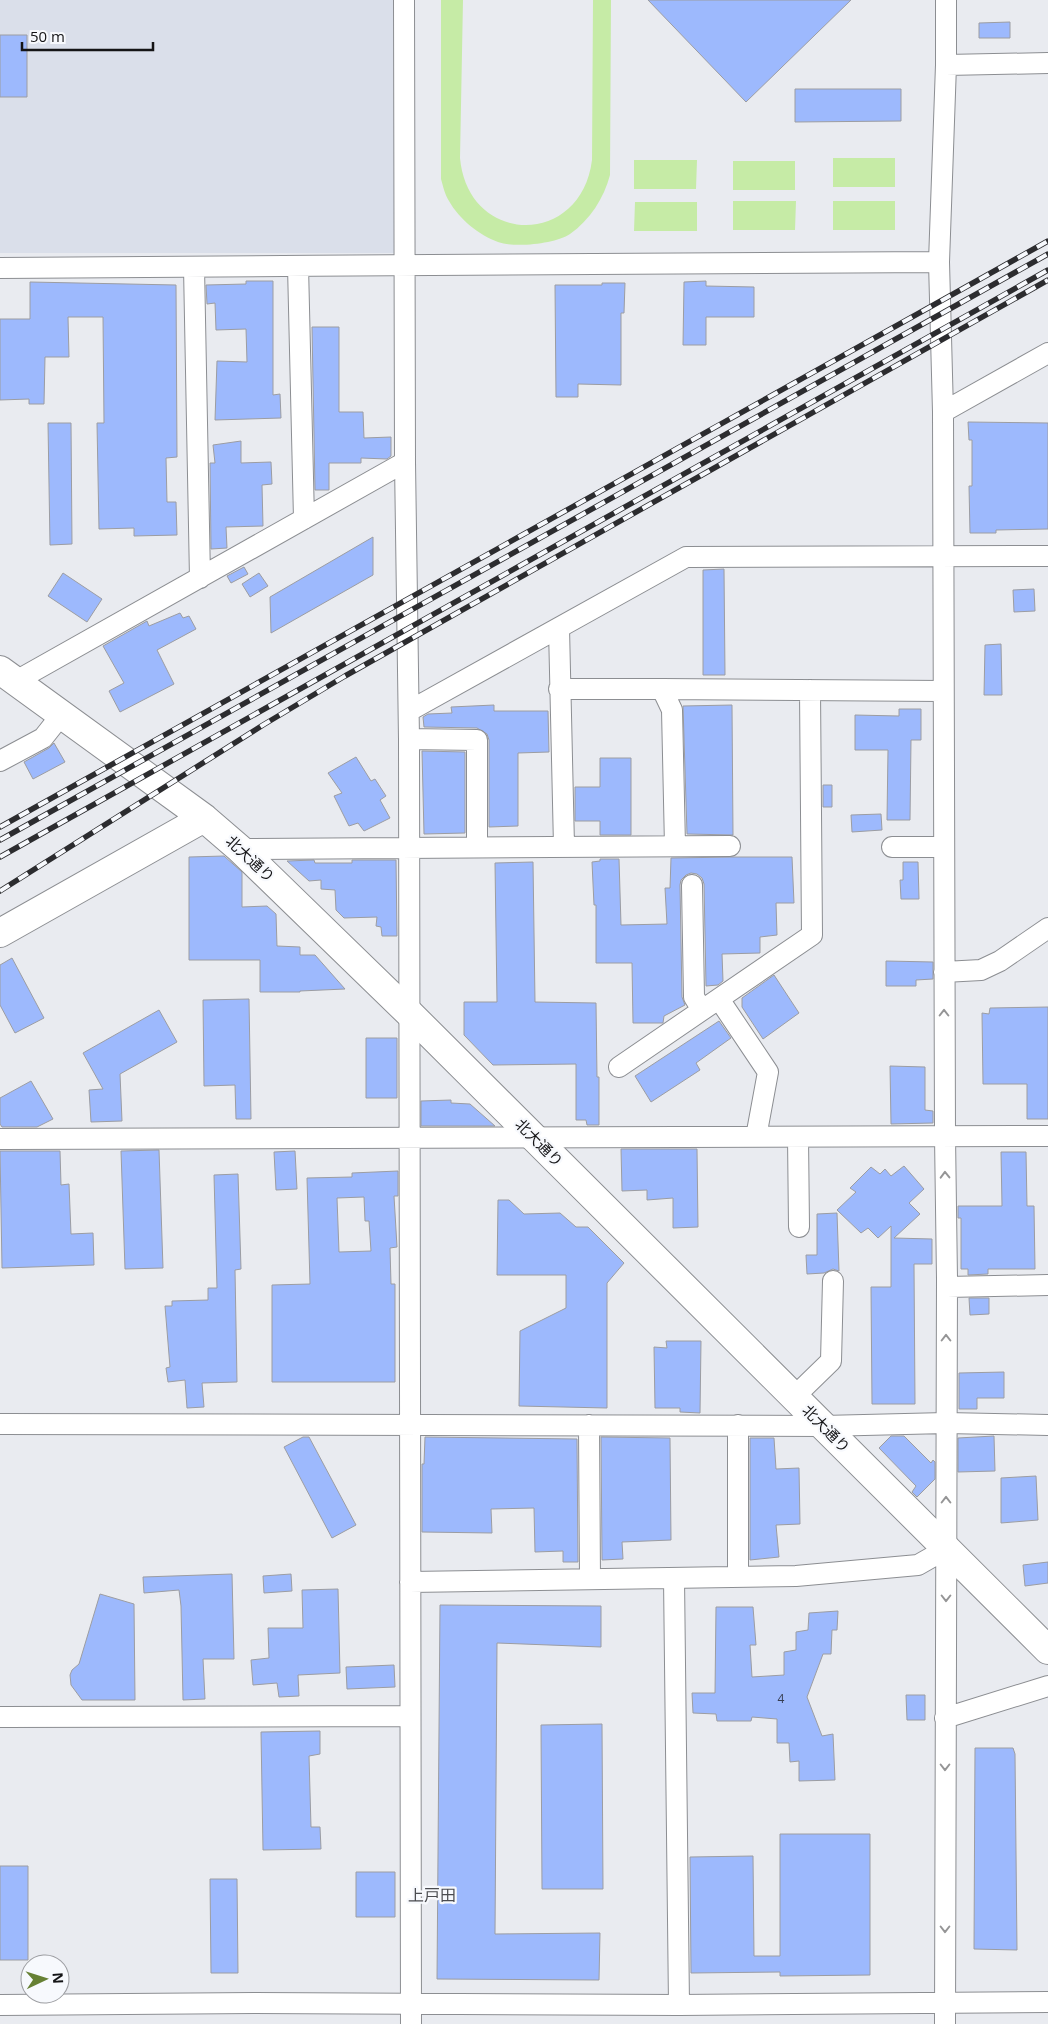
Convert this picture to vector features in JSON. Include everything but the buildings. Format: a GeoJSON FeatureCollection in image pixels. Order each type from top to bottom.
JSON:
{"type":"FeatureCollection","features":[{"type":"Feature","properties":{"kind":"street"},"geometry":{"type":"LineString","coordinates":[[404,0],[405,462],[409,711],[408,1138],[411,2024]]}},
{"type":"Feature","properties":{"kind":"street"},"geometry":{"type":"LineString","coordinates":[[945,2024],[947,1287],[944,972],[943,412],[939,262],[946,65],[946,0]]}},
{"type":"Feature","properties":{"kind":"street"},"geometry":{"type":"LineString","coordinates":[[946,65],[1048,63]]}},
{"type":"Feature","properties":{"kind":"street"},"geometry":{"type":"LineString","coordinates":[[0,268],[939,262]]}},
{"type":"Feature","properties":{"kind":"street"},"geometry":{"type":"LineString","coordinates":[[298,266],[304,519]]}},
{"type":"Feature","properties":{"kind":"street"},"geometry":{"type":"LineString","coordinates":[[194,267],[200,578]]}},
{"type":"Feature","properties":{"kind":"street"},"geometry":{"type":"LineString","coordinates":[[943,412],[1048,354]]}},
{"type":"Feature","properties":{"kind":"street"},"geometry":{"type":"LineString","coordinates":[[8,675],[200,578],[405,462]]}},
{"type":"Feature","properties":{"kind":"street"},"geometry":{"type":"LineString","coordinates":[[409,711],[686,557],[1048,556]]}},
{"type":"Feature","properties":{"kind":"street"},"geometry":{"type":"LineString","coordinates":[[559,628],[564,846]]}},
{"type":"Feature","properties":{"kind":"street","name":"北大通り"},"geometry":{"type":"LineString","coordinates":[[8,675],[204,818],[240,849],[409,1013],[1048,1650]]}},
{"type":"Feature","properties":{"kind":"street"},"geometry":{"type":"LineString","coordinates":[[560,688],[943,691]]}},
{"type":"Feature","properties":{"kind":"street"},"geometry":{"type":"LineString","coordinates":[[662,689],[672,710],[675,846]]}},
{"type":"Feature","properties":{"kind":"street"},"geometry":{"type":"LineString","coordinates":[[619,1067],[812,935],[810,690]]}},
{"type":"Feature","properties":{"kind":"street"},"geometry":{"type":"LineString","coordinates":[[0,761],[43,738],[62,714]]}},
{"type":"Feature","properties":{"kind":"street"},"geometry":{"type":"LineString","coordinates":[[409,739],[477,740],[477,846]]}},
{"type":"Feature","properties":{"kind":"street"},"geometry":{"type":"LineString","coordinates":[[0,933],[204,818]]}},
{"type":"Feature","properties":{"kind":"street"},"geometry":{"type":"LineString","coordinates":[[240,849],[477,846],[730,846]]}},
{"type":"Feature","properties":{"kind":"street"},"geometry":{"type":"LineString","coordinates":[[892,847],[944,847]]}},
{"type":"Feature","properties":{"kind":"street"},"geometry":{"type":"LineString","coordinates":[[692,886],[694,997],[702,1010]]}},
{"type":"Feature","properties":{"kind":"street"},"geometry":{"type":"LineString","coordinates":[[944,972],[981,970],[1000,961],[1048,928]]}},
{"type":"Feature","properties":{"kind":"street"},"geometry":{"type":"LineString","coordinates":[[719,999],[768,1072],[756,1138]]}},
{"type":"Feature","properties":{"kind":"street"},"geometry":{"type":"LineString","coordinates":[[0,1139],[1048,1136]]}},
{"type":"Feature","properties":{"kind":"street"},"geometry":{"type":"LineString","coordinates":[[798,1137],[799,1227]]}},
{"type":"Feature","properties":{"kind":"street"},"geometry":{"type":"LineString","coordinates":[[794,1397],[831,1361],[832,1281]]}},
{"type":"Feature","properties":{"kind":"street"},"geometry":{"type":"LineString","coordinates":[[947,1287],[1048,1285]]}},
{"type":"Feature","properties":{"kind":"street"},"geometry":{"type":"LineString","coordinates":[[0,1424],[823,1426],[946,1423],[1048,1425]]}},
{"type":"Feature","properties":{"kind":"street"},"geometry":{"type":"LineString","coordinates":[[588,1425],[590,1580]]}},
{"type":"Feature","properties":{"kind":"street"},"geometry":{"type":"LineString","coordinates":[[738,1426],[738,1578]]}},
{"type":"Feature","properties":{"kind":"street"},"geometry":{"type":"LineString","coordinates":[[410,1582],[796,1576],[918,1565],[946,1549]]}},
{"type":"Feature","properties":{"kind":"street"},"geometry":{"type":"LineString","coordinates":[[674,1578],[679,2005]]}},
{"type":"Feature","properties":{"kind":"street"},"geometry":{"type":"LineString","coordinates":[[946,1718],[1048,1686]]}},
{"type":"Feature","properties":{"kind":"street"},"geometry":{"type":"LineString","coordinates":[[0,1717],[410,1716]]}},
{"type":"Feature","properties":{"kind":"street"},"geometry":{"type":"LineString","coordinates":[[0,2005],[679,2005],[1048,2002]]}},
{"type":"Feature","properties":{"kind":"shaded area"},"geometry":{"type":"Polygon","coordinates":[[[0,0],[393,0],[395,253],[0,253],[0,0]]]}},
{"type":"Feature","properties":{"kind":"green space"},"geometry":{"type":"Polygon","coordinates":[[[441,0],[463,0],[460,158],[468,187],[482,208],[502,221],[525,225],[548,221],[568,209],[583,189],[592,160],[593,0],[611,0],[610,175],[604,192],[595,208],[584,222],[570,234],[545,243],[514,245],[498,242],[470,226],[453,208],[448,199],[441,179],[441,0]]]}},
{"type":"Feature","properties":{"kind":"green space"},"geometry":{"type":"Polygon","coordinates":[[[833,158],[895,158],[895,187],[833,187],[833,158]]]}},
{"type":"Feature","properties":{"kind":"green space"},"geometry":{"type":"Polygon","coordinates":[[[634,160],[697,160],[696,189],[634,189],[634,160]]]}},
{"type":"Feature","properties":{"kind":"green space"},"geometry":{"type":"Polygon","coordinates":[[[733,161],[795,161],[795,190],[733,190],[733,161]]]}},
{"type":"Feature","properties":{"kind":"green space"},"geometry":{"type":"Polygon","coordinates":[[[733,201],[796,201],[795,230],[733,230],[733,201]]]}},
{"type":"Feature","properties":{"kind":"green space"},"geometry":{"type":"Polygon","coordinates":[[[833,201],[895,201],[895,230],[833,230],[833,201]]]}},
{"type":"Feature","properties":{"kind":"green space"},"geometry":{"type":"Polygon","coordinates":[[[635,202],[697,202],[697,231],[634,231],[635,202]]]}},
{"type":"Feature","properties":{"kind":"railway"},"geometry":{"type":"LineString","coordinates":[[0,827],[1048,241]]}},
{"type":"Feature","properties":{"kind":"railway"},"geometry":{"type":"LineString","coordinates":[[0,840],[1048,254]]}},
{"type":"Feature","properties":{"kind":"railway"},"geometry":{"type":"LineString","coordinates":[[0,857],[1048,270]]}},
{"type":"Feature","properties":{"kind":"railway"},"geometry":{"type":"LineString","coordinates":[[0,891],[263,725],[345,676],[1048,280]]}},
{"type":"Feature","properties":{"kind":"district","name":"上戸田"},"geometry":{"type":"Point","coordinates":[432,1895]}}]}
